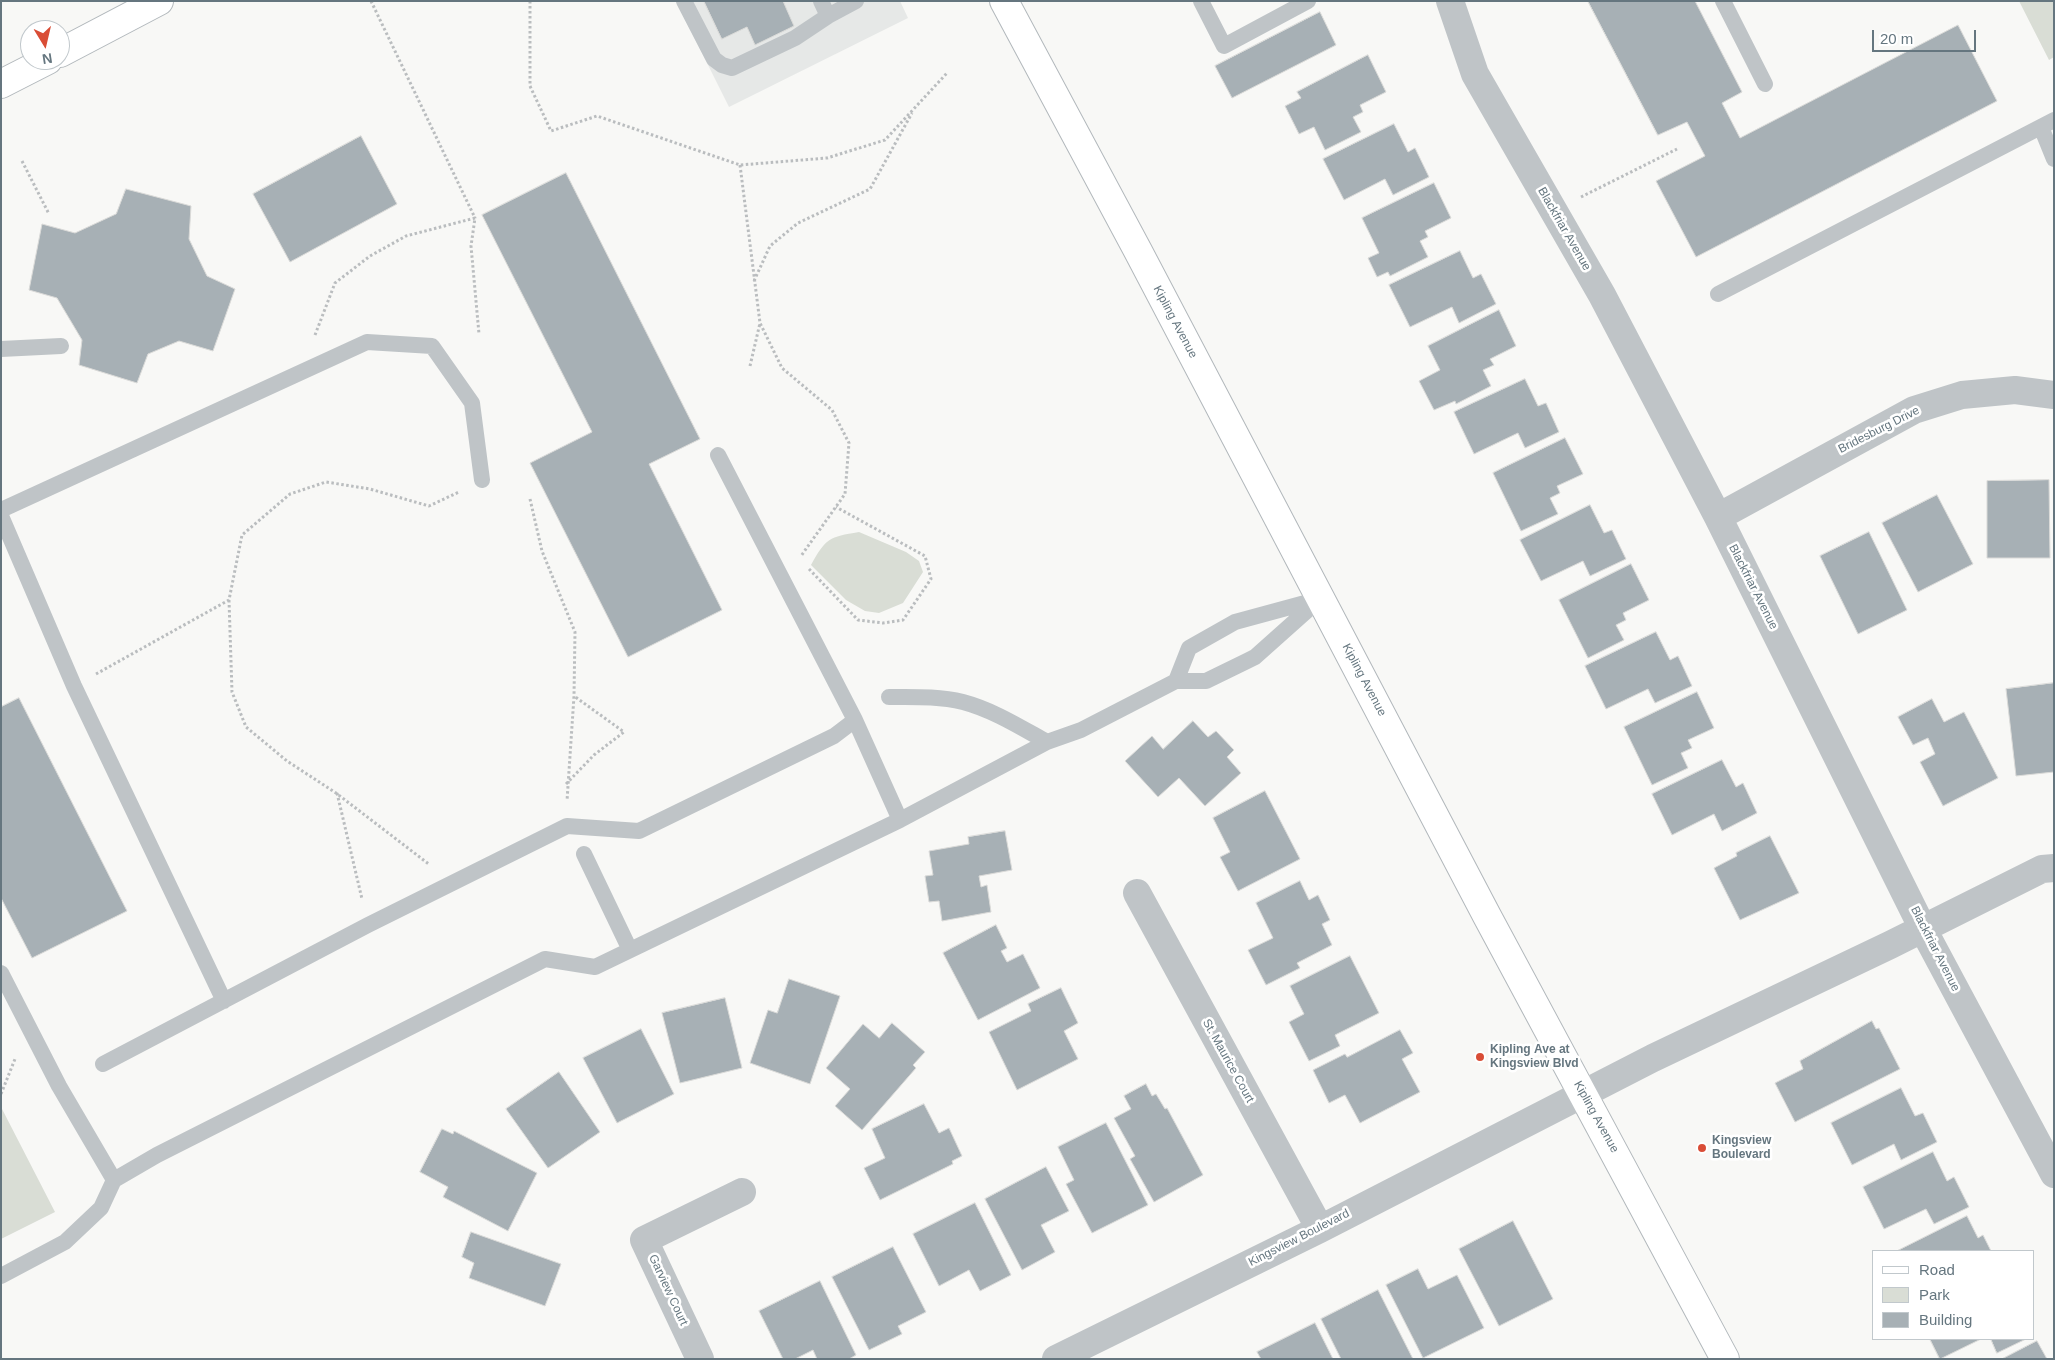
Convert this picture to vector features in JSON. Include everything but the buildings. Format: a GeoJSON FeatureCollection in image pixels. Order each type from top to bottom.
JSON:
{"type":"FeatureCollection","features":[{"type":"Feature","properties":{"kind":"main road","name":"Kipling Avenue"},"geometry":{"type":"LineString","coordinates":[[1004,1],[1487,916],[1725,1359]]}},
{"type":"Feature","properties":{"kind":"main road"},"geometry":{"type":"LineString","coordinates":[[70,48],[151,3]]}},
{"type":"Feature","properties":{"kind":"main road"},"geometry":{"type":"LineString","coordinates":[[1,84],[28,70]]}},
{"type":"Feature","properties":{"kind":"street","name":"Blackfriar Avenue"},"geometry":{"type":"LineString","coordinates":[[1450,1],[1475,74],[1602,295],[1718,517],[1923,929],[2054,1174]]}},
{"type":"Feature","properties":{"kind":"street","name":"Bridesburg Drive"},"geometry":{"type":"LineString","coordinates":[[1718,517],[1914,410],[1962,395],[2015,390],[2054,395]]}},
{"type":"Feature","properties":{"kind":"street","name":"Kingsview Boulevard"},"geometry":{"type":"LineString","coordinates":[[1056,1359],[1320,1229],[1583,1093],[1923,929],[2042,869],[2054,868]]}},
{"type":"Feature","properties":{"kind":"street","name":"St. Maurice Court"},"geometry":{"type":"LineString","coordinates":[[1137,893],[1320,1229]]}},
{"type":"Feature","properties":{"kind":"street","name":"Garview Court"},"geometry":{"type":"LineString","coordinates":[[700,1359],[644,1240],[742,1192]]}},
{"type":"Feature","properties":{"kind":"lane"},"geometry":{"type":"LineString","coordinates":[[684,1],[714,59],[722,65],[732,68],[796,38],[824,9],[856,1]]}},
{"type":"Feature","properties":{"kind":"lane"},"geometry":{"type":"LineString","coordinates":[[1201,1],[1224,46],[1308,1]]}},
{"type":"Feature","properties":{"kind":"lane"},"geometry":{"type":"LineString","coordinates":[[1723,1],[1765,84]]}},
{"type":"Feature","properties":{"kind":"lane"},"geometry":{"type":"LineString","coordinates":[[1718,294],[2047,123],[2054,159]]}},
{"type":"Feature","properties":{"kind":"lane"},"geometry":{"type":"LineString","coordinates":[[1,510],[367,342],[432,346],[472,403],[482,480]]}},
{"type":"Feature","properties":{"kind":"lane"},"geometry":{"type":"LineString","coordinates":[[1,349],[61,346]]}},
{"type":"Feature","properties":{"kind":"lane"},"geometry":{"type":"LineString","coordinates":[[718,455],[855,720],[900,820]]}},
{"type":"Feature","properties":{"kind":"lane"},"geometry":{"type":"LineString","coordinates":[[1,516],[74,686],[224,1000]]}},
{"type":"Feature","properties":{"kind":"lane"},"geometry":{"type":"LineString","coordinates":[[1176,681],[1189,648],[1197,643],[1235,622],[1320,599]]}},
{"type":"Feature","properties":{"kind":"lane"},"geometry":{"type":"LineString","coordinates":[[1,1276],[65,1242],[101,1208],[114,1180],[157,1155],[545,959],[595,967],[900,820],[1047,742],[1081,730],[1176,681],[1206,681],[1256,657],[1320,599]]}},
{"type":"Feature","properties":{"kind":"lane"},"geometry":{"type":"LineString","coordinates":[[889,698],[927,697],[962,702],[992,712],[1047,742]]}},
{"type":"Feature","properties":{"kind":"lane"},"geometry":{"type":"LineString","coordinates":[[103,1064],[452,882],[568,826],[639,831],[834,736],[855,720]]}},
{"type":"Feature","properties":{"kind":"lane"},"geometry":{"type":"LineString","coordinates":[[584,854],[630,950]]}},
{"type":"Feature","properties":{"kind":"lane"},"geometry":{"type":"LineString","coordinates":[[1,973],[60,1086],[114,1180]]}},
{"type":"Feature","properties":{"kind":"path"},"geometry":{"type":"LineString","coordinates":[[371,1],[475,218],[471,246],[479,334]]}},
{"type":"Feature","properties":{"kind":"path"},"geometry":{"type":"LineString","coordinates":[[530,1],[530,86],[551,132],[597,116],[740,165],[827,158],[885,140],[947,73]]}},
{"type":"Feature","properties":{"kind":"path"},"geometry":{"type":"LineString","coordinates":[[753,282],[770,246],[798,223],[870,190],[915,108]]}},
{"type":"Feature","properties":{"kind":"path"},"geometry":{"type":"LineString","coordinates":[[1554,211],[1676,149]]}},
{"type":"Feature","properties":{"kind":"path"},"geometry":{"type":"LineString","coordinates":[[22,161],[50,214]]}},
{"type":"Feature","properties":{"kind":"path"},"geometry":{"type":"LineString","coordinates":[[740,165],[753,282],[760,323],[782,368],[832,410],[849,443],[845,494],[799,559]]}},
{"type":"Feature","properties":{"kind":"path"},"geometry":{"type":"LineString","coordinates":[[302,372],[335,283],[370,256],[406,236],[475,218]]}},
{"type":"Feature","properties":{"kind":"path"},"geometry":{"type":"LineString","coordinates":[[750,366],[760,323]]}},
{"type":"Feature","properties":{"kind":"path"},"geometry":{"type":"LineString","coordinates":[[452,882],[336,793],[287,761],[246,727],[232,692],[228,600],[242,535],[290,494],[326,482],[370,489],[429,506],[482,480]]}},
{"type":"Feature","properties":{"kind":"path"},"geometry":{"type":"LineString","coordinates":[[530,499],[542,551],[575,632],[574,696],[566,784],[568,826]]}},
{"type":"Feature","properties":{"kind":"path"},"geometry":{"type":"LineString","coordinates":[[806,566],[858,620],[883,623],[903,620],[931,579],[925,556],[836,507]]}},
{"type":"Feature","properties":{"kind":"path"},"geometry":{"type":"LineString","coordinates":[[74,686],[228,600]]}},
{"type":"Feature","properties":{"kind":"path"},"geometry":{"type":"LineString","coordinates":[[566,784],[594,755],[624,732],[574,696]]}},
{"type":"Feature","properties":{"kind":"path"},"geometry":{"type":"LineString","coordinates":[[336,793],[368,925]]}},
{"type":"Feature","properties":{"kind":"shaded area"},"geometry":{"type":"Polygon","coordinates":[[[676,1],[900,1],[908,18],[729,107],[676,1]]]}},
{"type":"Feature","properties":{"kind":"green space"},"geometry":{"type":"Polygon","coordinates":[[[2019,1],[2054,1],[2054,57],[2049,60],[2019,1]]]}},
{"type":"Feature","properties":{"kind":"green space"},"geometry":{"type":"Polygon","coordinates":[[[859,532],[906,552],[919,561],[923,572],[903,603],[879,613],[865,611],[846,600],[811,565],[829,540],[841,535],[859,532]]]}},
{"type":"Feature","properties":{"kind":"green space"},"geometry":{"type":"Polygon","coordinates":[[[1,1107],[55,1212],[1,1239],[1,1107]]]}},
{"type":"Feature","properties":{"kind":"place","name":"Kipling Ave at Kingsview Blvd"},"geometry":{"type":"Point","coordinates":[1480,1057]}},
{"type":"Feature","properties":{"kind":"place","name":"Kingsview Boulevard"},"geometry":{"type":"Point","coordinates":[1702,1148]}}]}
